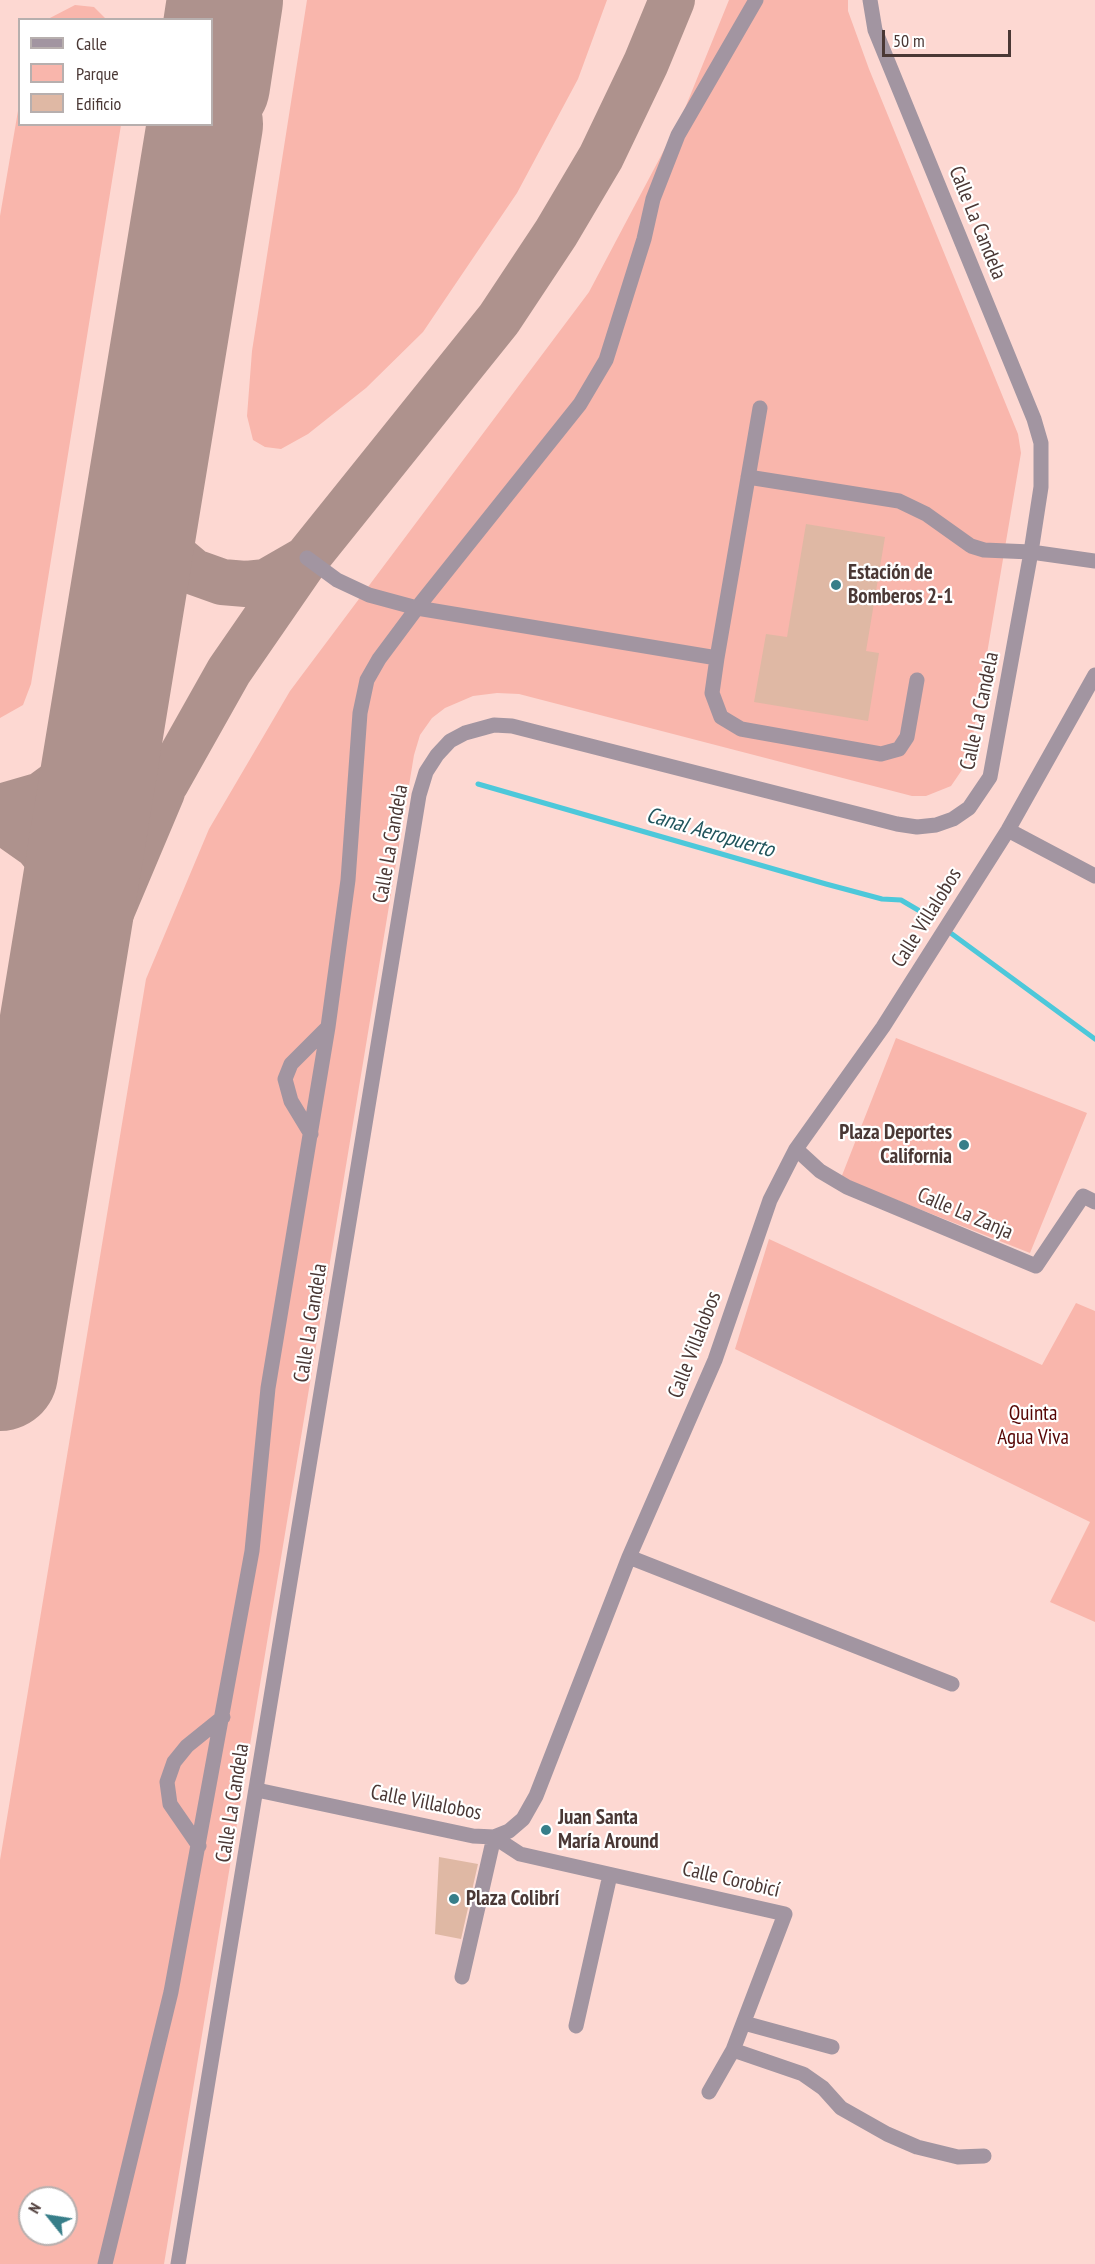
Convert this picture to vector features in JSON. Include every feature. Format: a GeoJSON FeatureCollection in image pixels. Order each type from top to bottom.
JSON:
{"type":"FeatureCollection","features":[{"type":"Feature","properties":{"kind":"street"},"geometry":{"type":"LineString","coordinates":[[105,2264],[171,1992],[252,1551],[268,1388],[328,1027],[348,880],[360,713],[367,680],[379,659],[417,608],[580,404],[606,360],[644,239],[653,199],[669,155],[691,111],[756,0]]}},
{"type":"Feature","properties":{"kind":"street","name":"Calle La Candela"},"geometry":{"type":"LineString","coordinates":[[178,2264],[419,795],[426,772],[450,741],[472,730],[495,725],[512,726],[897,824],[917,827],[944,822],[969,808],[990,777],[1031,552],[1042,465],[1039,435],[875,30],[870,0]]}},
{"type":"Feature","properties":{"kind":"street"},"geometry":{"type":"LineString","coordinates":[[760,408],[712,693],[721,717],[741,729],[881,754],[899,749],[907,737],[917,680]]}},
{"type":"Feature","properties":{"kind":"street"},"geometry":{"type":"LineString","coordinates":[[748,477],[899,501],[926,514],[971,546],[984,550],[1031,552],[1095,561]]}},
{"type":"Feature","properties":{"kind":"street"},"geometry":{"type":"LineString","coordinates":[[307,558],[337,580],[369,595],[417,608],[717,658]]}},
{"type":"Feature","properties":{"kind":"street","name":"Calle Villalobos"},"geometry":{"type":"LineString","coordinates":[[257,1790],[473,1836],[494,1837],[509,1831],[523,1819],[536,1796],[628,1557],[715,1360],[770,1200],[796,1149],[883,1027],[1008,830],[1095,675]]}},
{"type":"Feature","properties":{"kind":"street"},"geometry":{"type":"LineString","coordinates":[[1008,830],[1095,876]]}},
{"type":"Feature","properties":{"kind":"street"},"geometry":{"type":"LineString","coordinates":[[311,1134],[291,1101],[285,1079],[291,1064],[328,1027]]}},
{"type":"Feature","properties":{"kind":"street","name":"Calle La Zanja"},"geometry":{"type":"LineString","coordinates":[[796,1149],[820,1171],[847,1187],[1036,1266],[1083,1197],[1095,1202]]}},
{"type":"Feature","properties":{"kind":"street"},"geometry":{"type":"LineString","coordinates":[[628,1557],[952,1684]]}},
{"type":"Feature","properties":{"kind":"street"},"geometry":{"type":"LineString","coordinates":[[199,1846],[170,1804],[167,1782],[174,1762],[187,1746],[223,1717]]}},
{"type":"Feature","properties":{"kind":"street"},"geometry":{"type":"LineString","coordinates":[[462,1977],[494,1837]]}},
{"type":"Feature","properties":{"kind":"street","name":"Calle Corobicí"},"geometry":{"type":"LineString","coordinates":[[494,1837],[520,1854],[785,1914],[733,2050],[709,2092]]}},
{"type":"Feature","properties":{"kind":"street"},"geometry":{"type":"LineString","coordinates":[[576,2026],[610,1875]]}},
{"type":"Feature","properties":{"kind":"street"},"geometry":{"type":"LineString","coordinates":[[744,2023],[832,2047]]}},
{"type":"Feature","properties":{"kind":"street"},"geometry":{"type":"LineString","coordinates":[[733,2050],[803,2074],[823,2088],[841,2108],[897,2138],[958,2157],[984,2156]]}},
{"type":"Feature","properties":{"kind":"green space"},"geometry":{"type":"Polygon","coordinates":[[[307,0],[607,0],[578,79],[517,193],[423,332],[366,388],[308,434],[281,449],[265,447],[253,440],[247,416],[252,351],[307,0]]]}},
{"type":"Feature","properties":{"kind":"green space"},"geometry":{"type":"Polygon","coordinates":[[[729,0],[848,0],[848,11],[869,69],[1018,434],[1021,453],[971,748],[964,767],[951,786],[926,796],[912,796],[519,694],[497,693],[473,696],[445,708],[432,718],[420,735],[414,755],[164,2264],[0,2264],[0,1860],[146,979],[209,829],[290,691],[589,292],[681,118],[729,0]]]}},
{"type":"Feature","properties":{"kind":"green space"},"geometry":{"type":"Polygon","coordinates":[[[75,5],[94,7],[105,18],[50,18],[75,5]]]}},
{"type":"Feature","properties":{"kind":"green space"},"geometry":{"type":"Polygon","coordinates":[[[18,111],[18,126],[121,126],[31,684],[23,705],[0,718],[0,216],[18,111]]]}},
{"type":"Feature","properties":{"kind":"green space","name":"Plaza Deportes California"},"geometry":{"type":"Polygon","coordinates":[[[896,1038],[1087,1113],[1030,1253],[841,1178],[896,1038]]]}},
{"type":"Feature","properties":{"kind":"green space","name":"Quinta Agua Viva"},"geometry":{"type":"Polygon","coordinates":[[[769,1239],[1042,1365],[1076,1303],[1095,1311],[1095,1622],[1050,1602],[1090,1522],[735,1349],[769,1239]]]}},
{"type":"Feature","properties":{"kind":"building","name":"Estación de Bomberos 2-1"},"geometry":{"type":"Polygon","coordinates":[[[806,524],[885,537],[866,651],[879,653],[868,721],[754,702],[766,634],[787,637],[806,524]]]}},
{"type":"Feature","properties":{"kind":"building","name":"Plaza Colibrí"},"geometry":{"type":"Polygon","coordinates":[[[439,1857],[478,1864],[461,1939],[435,1934],[439,1857]]]}},
{"type":"Feature","properties":{"kind":"waterway","name":"Canal Aeropuerto"},"geometry":{"type":"LineString","coordinates":[[478,784],[826,884],[882,899],[901,900],[930,917]]}},
{"type":"Feature","properties":{"kind":"waterway"},"geometry":{"type":"LineString","coordinates":[[952,934],[1095,1039]]}},
{"type":"Feature","properties":{"kind":"taxiway"},"geometry":{"type":"LineString","coordinates":[[192,0],[200,18]]}},
{"type":"Feature","properties":{"kind":"taxiway"},"geometry":{"type":"LineString","coordinates":[[0,813],[89,829],[129,819],[150,803],[166,783],[229,671],[307,558],[499,319],[556,233],[601,157],[646,63],[672,0]]}},
{"type":"Feature","properties":{"kind":"taxiway"},"geometry":{"type":"LineString","coordinates":[[213,64],[214,72]]}},
{"type":"Feature","properties":{"kind":"taxiway"},"geometry":{"type":"LineString","coordinates":[[143,502],[157,532],[175,556],[194,572],[222,582],[246,584],[266,582],[306,559]]}},
{"type":"Feature","properties":{"kind":"taxiway"},"geometry":{"type":"LineString","coordinates":[[0,807],[41,795],[71,773],[94,741],[115,682]]}},
{"type":"Feature","properties":{"kind":"taxiway"},"geometry":{"type":"LineString","coordinates":[[43,1109],[97,946],[162,792]]}},
{"type":"Feature","properties":{"kind":"taxiway"},"geometry":{"type":"LineString","coordinates":[[0,820],[37,846],[54,867],[66,891],[73,931]]}},
{"type":"Feature","properties":{"kind":"runway"},"geometry":{"type":"LineString","coordinates":[[213,78],[225,0]]}},
{"type":"Feature","properties":{"kind":"runway"},"geometry":{"type":"LineString","coordinates":[[0,1373],[205,126]]}},
{"type":"Feature","properties":{"kind":"place","name":"Estación de Bomberos 2-1"},"geometry":{"type":"Point","coordinates":[836,585]}},
{"type":"Feature","properties":{"kind":"place","name":"Plaza Deportes California"},"geometry":{"type":"Point","coordinates":[964,1145]}},
{"type":"Feature","properties":{"kind":"place","name":"Juan Santa María Around"},"geometry":{"type":"Point","coordinates":[546,1830]}},
{"type":"Feature","properties":{"kind":"place","name":"Plaza Colibrí"},"geometry":{"type":"Point","coordinates":[454,1899]}}]}
